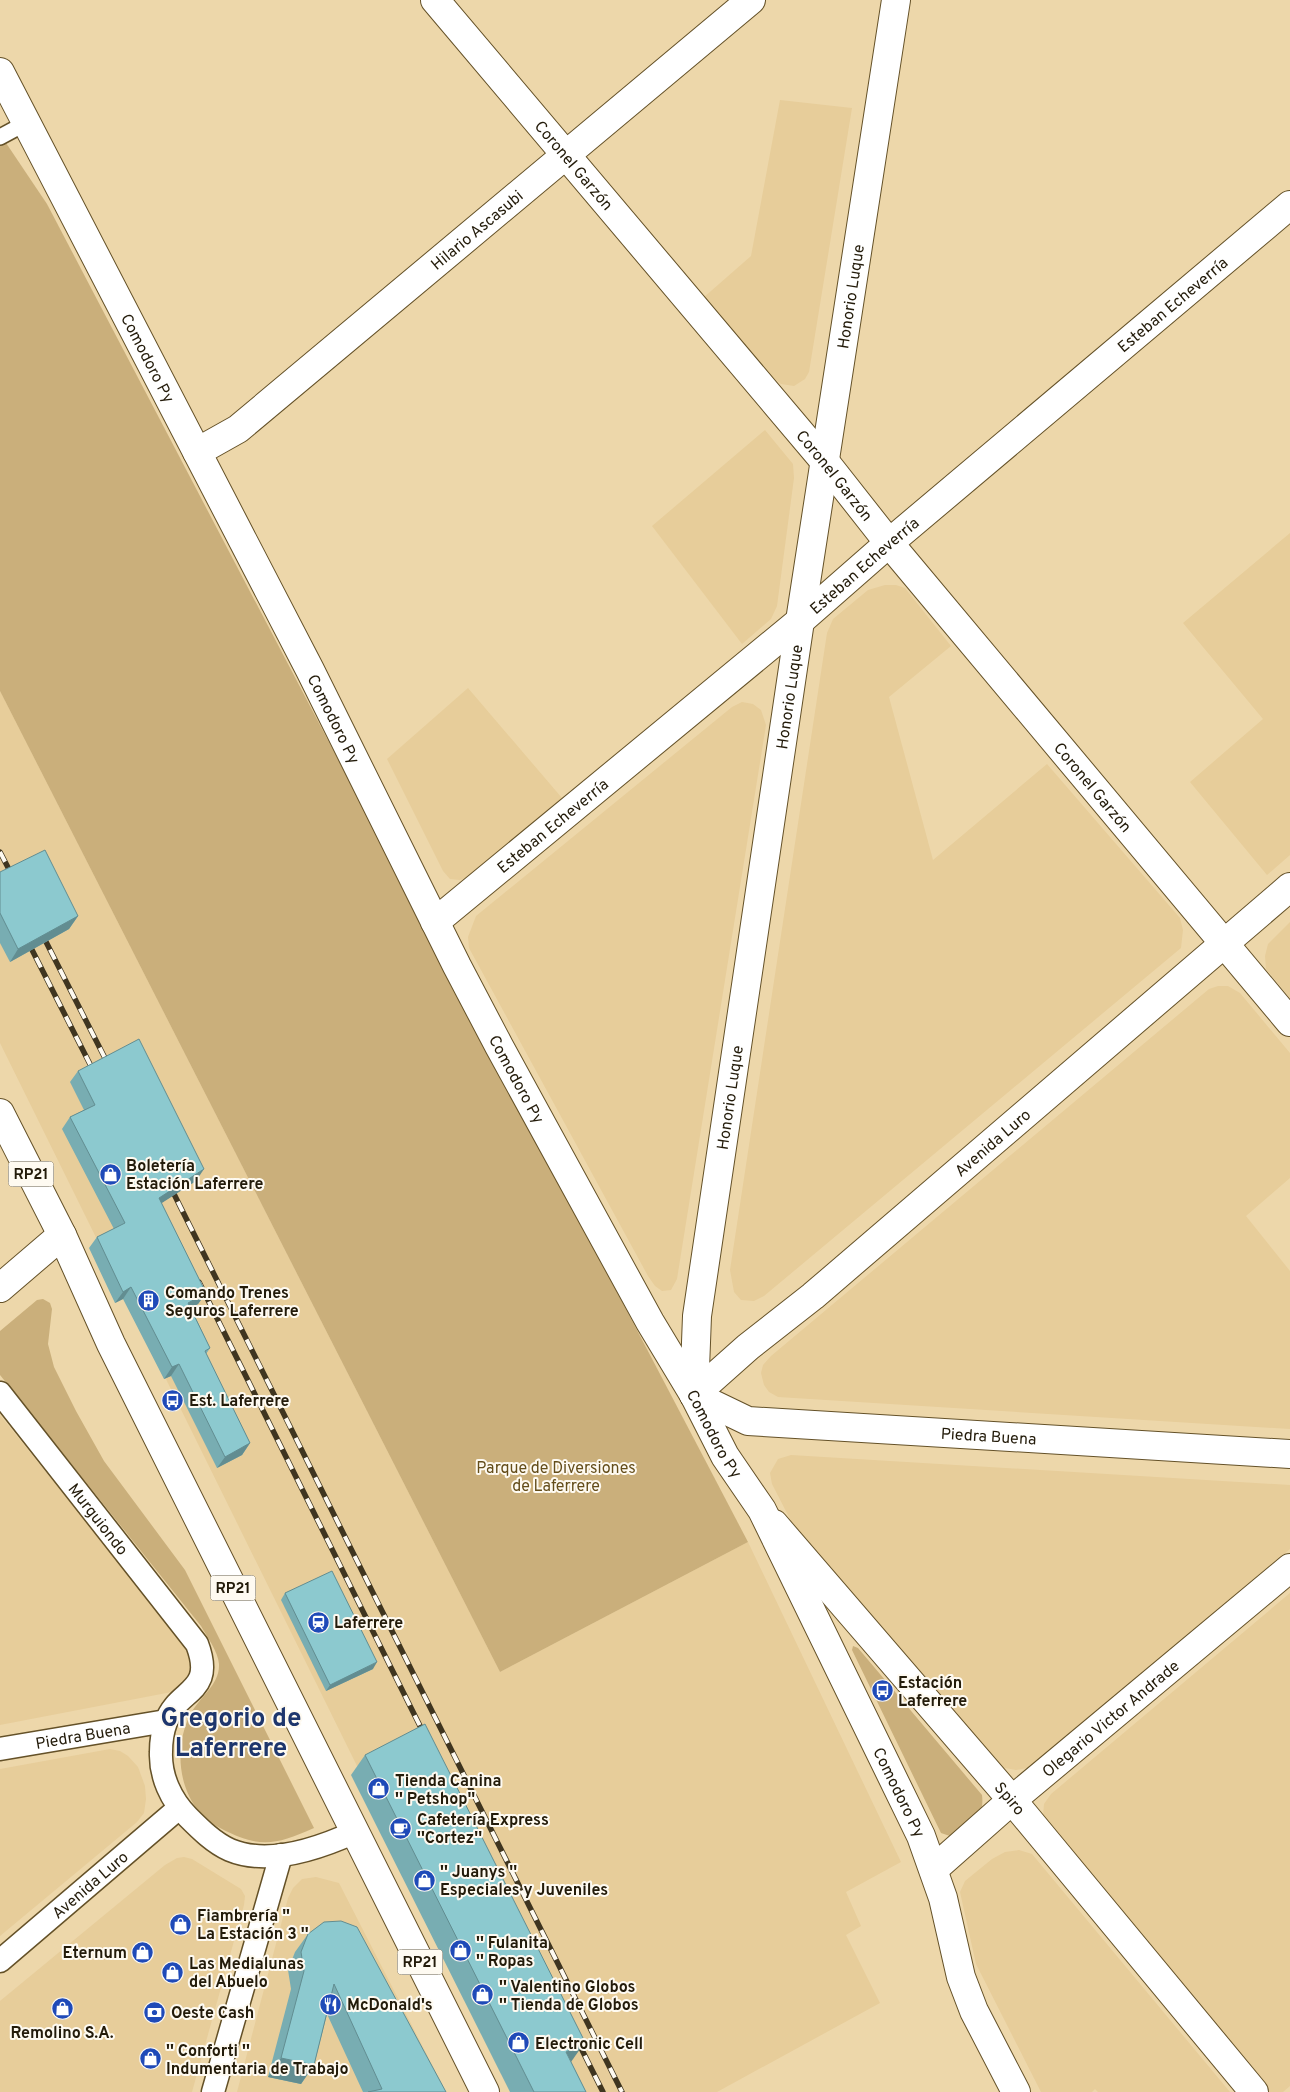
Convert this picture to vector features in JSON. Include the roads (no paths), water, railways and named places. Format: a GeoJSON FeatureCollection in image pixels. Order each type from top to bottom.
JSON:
{"type":"FeatureCollection","features":[{"type":"Feature","properties":{"kind":"street","name":"Coronel Garzón"},"geometry":{"type":"LineString","coordinates":[[435,0],[826,463],[889,544],[1290,1022]]}},
{"type":"Feature","properties":{"kind":"street","name":"Hilario Ascasubi"},"geometry":{"type":"LineString","coordinates":[[197,452],[238,429],[567,156],[751,0]]}},
{"type":"Feature","properties":{"kind":"street","name":"Honorio Luque"},"geometry":{"type":"LineString","coordinates":[[694,1395],[697,1316],[800,621],[826,463],[896,0]]}},
{"type":"Feature","properties":{"kind":"street","name":"Comodoro Py"},"geometry":{"type":"LineString","coordinates":[[0,72],[310,670],[494,1037],[650,1322],[694,1395],[725,1456],[762,1510],[922,1836],[934,1870],[961,1977],[974,2011],[1016,2092]]}},
{"type":"Feature","properties":{"kind":"street","name":"Esteban Echeverría"},"geometry":{"type":"LineString","coordinates":[[435,922],[800,621],[1290,205]]}},
{"type":"Feature","properties":{"kind":"street","name":"Avenida Luro"},"geometry":{"type":"LineString","coordinates":[[694,1395],[748,1348],[821,1290],[1290,887]]}},
{"type":"Feature","properties":{"kind":"street","name":"RP21"},"geometry":{"type":"LineString","coordinates":[[0,1113],[62,1235],[114,1351],[485,2092]]}},
{"type":"Feature","properties":{"kind":"street"},"geometry":{"type":"LineString","coordinates":[[0,1288],[62,1235]]}},
{"type":"Feature","properties":{"kind":"street","name":"Murguiondo"},"geometry":{"type":"LineString","coordinates":[[0,1393],[197,1644],[203,1659],[202,1672],[196,1687],[176,1707],[166,1721]]}},
{"type":"Feature","properties":{"kind":"street","name":"Piedra Buena"},"geometry":{"type":"LineString","coordinates":[[694,1395],[748,1421],[1290,1454]]}},
{"type":"Feature","properties":{"kind":"street","name":"Spiro"},"geometry":{"type":"LineString","coordinates":[[762,1510],[1012,1800],[1254,2092]]}},
{"type":"Feature","properties":{"kind":"street","name":"Olegario Victor Andrade"},"geometry":{"type":"LineString","coordinates":[[934,1870],[1012,1800],[1290,1568]]}},
{"type":"Feature","properties":{"kind":"street","name":"Piedra Buena"},"geometry":{"type":"LineString","coordinates":[[0,1750],[166,1721]]}},
{"type":"Feature","properties":{"kind":"street"},"geometry":{"type":"LineString","coordinates":[[166,1721],[161,1752],[164,1781],[179,1808],[204,1833],[230,1850],[254,1854],[281,1855],[322,1848],[355,1832]]}},
{"type":"Feature","properties":{"kind":"street","name":"Avenida Luro"},"geometry":{"type":"LineString","coordinates":[[0,1961],[179,1808]]}},
{"type":"Feature","properties":{"kind":"street"},"geometry":{"type":"LineString","coordinates":[[213,2092],[281,1855]]}},
{"type":"Feature","properties":{"kind":"lane"},"geometry":{"type":"LineString","coordinates":[[0,137],[26,123]]}},
{"type":"Feature","properties":{"kind":"railway"},"geometry":{"type":"LineString","coordinates":[[0,852],[15,881]]}},
{"type":"Feature","properties":{"kind":"railway"},"geometry":{"type":"LineString","coordinates":[[40,930],[110,1068]]}},
{"type":"Feature","properties":{"kind":"railway"},"geometry":{"type":"LineString","coordinates":[[26,938],[96,1076]]}},
{"type":"Feature","properties":{"kind":"railway"},"geometry":{"type":"LineString","coordinates":[[168,1182],[622,2092]]}},
{"type":"Feature","properties":{"kind":"railway"},"geometry":{"type":"LineString","coordinates":[[199,1282],[426,1738]]}},
{"type":"Feature","properties":{"kind":"railway"},"geometry":{"type":"LineString","coordinates":[[575,2036],[603,2092]]}},
{"type":"Feature","properties":{"kind":"place","name":"Boletería Estación Laferrere"},"geometry":{"type":"Point","coordinates":[110,1174]}},
{"type":"Feature","properties":{"kind":"place","name":"Comando Trenes Seguros Laferrere"},"geometry":{"type":"Point","coordinates":[149,1301]}},
{"type":"Feature","properties":{"kind":"place","name":"Est. Laferrere"},"geometry":{"type":"Point","coordinates":[173,1400]}},
{"type":"Feature","properties":{"kind":"place","name":"Laferrere"},"geometry":{"type":"Point","coordinates":[318,1622]}},
{"type":"Feature","properties":{"kind":"place","name":"Estación Laferrere"},"geometry":{"type":"Point","coordinates":[882,1691]}},
{"type":"Feature","properties":{"kind":"place","name":"Tienda Canina '' Petshop''"},"geometry":{"type":"Point","coordinates":[379,1789]}},
{"type":"Feature","properties":{"kind":"place","name":"Cafetería Express ''Cortez''"},"geometry":{"type":"Point","coordinates":[401,1828]}},
{"type":"Feature","properties":{"kind":"place","name":"'' Juanys '' Especiales y Juveniles"},"geometry":{"type":"Point","coordinates":[424,1880]}},
{"type":"Feature","properties":{"kind":"place","name":"Fiambrería '' La Estación 3 ''"},"geometry":{"type":"Point","coordinates":[181,1924]}},
{"type":"Feature","properties":{"kind":"place","name":"'' Fulanita '' Ropas"},"geometry":{"type":"Point","coordinates":[460,1951]}},
{"type":"Feature","properties":{"kind":"place","name":"Eternum"},"geometry":{"type":"Point","coordinates":[143,1952]}},
{"type":"Feature","properties":{"kind":"place","name":"Las Medialunas del Abuelo"},"geometry":{"type":"Point","coordinates":[173,1972]}},
{"type":"Feature","properties":{"kind":"place","name":"'' Valentino Globos '' Tienda de Globos"},"geometry":{"type":"Point","coordinates":[483,1995]}},
{"type":"Feature","properties":{"kind":"place","name":"McDonald's"},"geometry":{"type":"Point","coordinates":[331,2004]}},
{"type":"Feature","properties":{"kind":"place","name":"Remolino S.A."},"geometry":{"type":"Point","coordinates":[62,2008]}},
{"type":"Feature","properties":{"kind":"place","name":"Oeste Cash"},"geometry":{"type":"Point","coordinates":[155,2012]}},
{"type":"Feature","properties":{"kind":"place","name":"Electronic Cell"},"geometry":{"type":"Point","coordinates":[519,2043]}},
{"type":"Feature","properties":{"kind":"place","name":"'' Conforti '' Indumentaria de Trabajo"},"geometry":{"type":"Point","coordinates":[150,2059]}},
{"type":"Feature","properties":{"kind":"district","name":"Gregorio de Laferrere"},"geometry":{"type":"Point","coordinates":[231,1732]}},
{"type":"Feature","properties":{"kind":"park label","name":"Parque de Diversiones de Laferrere"},"geometry":{"type":"Point","coordinates":[556,1476]}}]}
